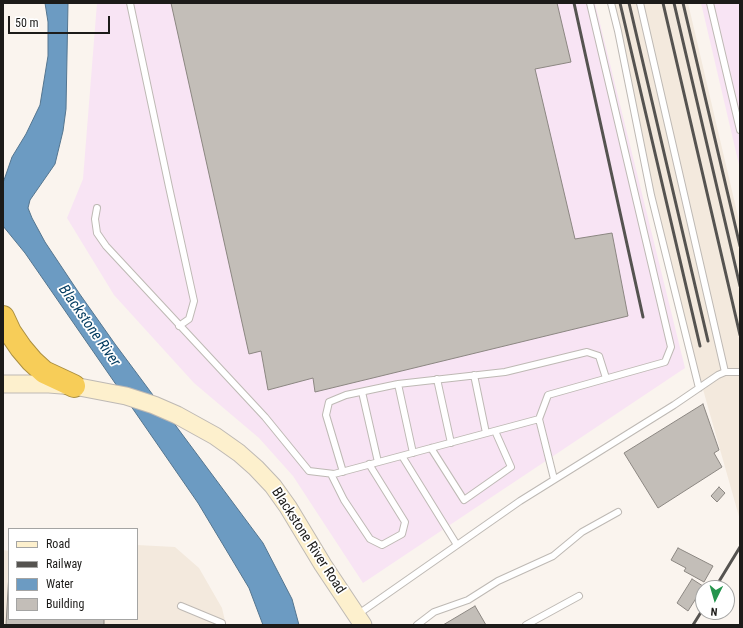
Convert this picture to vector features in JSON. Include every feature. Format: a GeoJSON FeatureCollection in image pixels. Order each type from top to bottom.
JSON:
{"type":"FeatureCollection","features":[{"type":"Feature","properties":{"kind":"highway"},"geometry":{"type":"LineString","coordinates":[[3,317],[14,337],[32,361],[44,372],[74,386]]}},
{"type":"Feature","properties":{"kind":"main road","name":"Blackstone River Road"},"geometry":{"type":"LineString","coordinates":[[3,384],[49,384],[74,386],[126,396],[154,405],[198,426],[239,453],[273,486],[360,620]]}},
{"type":"Feature","properties":{"kind":"lane"},"geometry":{"type":"LineString","coordinates":[[130,3],[194,301],[189,319],[179,326]]}},
{"type":"Feature","properties":{"kind":"lane"},"geometry":{"type":"LineString","coordinates":[[554,479],[539,419],[548,395],[665,362],[671,347],[590,3]]}},
{"type":"Feature","properties":{"kind":"lane"},"geometry":{"type":"LineString","coordinates":[[611,3],[651,195],[699,388]]}},
{"type":"Feature","properties":{"kind":"lane"},"geometry":{"type":"LineString","coordinates":[[640,3],[725,372]]}},
{"type":"Feature","properties":{"kind":"lane"},"geometry":{"type":"LineString","coordinates":[[710,3],[740,130]]}},
{"type":"Feature","properties":{"kind":"lane"},"geometry":{"type":"LineString","coordinates":[[98,208],[96,219],[97,232],[106,246],[265,417],[309,470],[331,474],[342,472],[539,419]]}},
{"type":"Feature","properties":{"kind":"lane"},"geometry":{"type":"LineString","coordinates":[[342,472],[326,415],[330,402],[346,395],[398,384],[505,372],[587,352],[599,356],[606,378]]}},
{"type":"Feature","properties":{"kind":"lane"},"geometry":{"type":"LineString","coordinates":[[360,620],[457,545],[520,501],[699,388],[718,374],[725,372],[740,372]]}},
{"type":"Feature","properties":{"kind":"lane"},"geometry":{"type":"LineString","coordinates":[[474,375],[486,433]]}},
{"type":"Feature","properties":{"kind":"lane"},"geometry":{"type":"LineString","coordinates":[[437,379],[451,443]]}},
{"type":"Feature","properties":{"kind":"lane"},"geometry":{"type":"LineString","coordinates":[[398,384],[414,453]]}},
{"type":"Feature","properties":{"kind":"lane"},"geometry":{"type":"LineString","coordinates":[[362,392],[378,462]]}},
{"type":"Feature","properties":{"kind":"lane"},"geometry":{"type":"LineString","coordinates":[[431,448],[464,500],[512,467],[495,431]]}},
{"type":"Feature","properties":{"kind":"lane"},"geometry":{"type":"LineString","coordinates":[[402,456],[457,545]]}},
{"type":"Feature","properties":{"kind":"lane"},"geometry":{"type":"LineString","coordinates":[[331,474],[344,500],[370,539],[382,545],[402,534],[405,522],[369,464]]}},
{"type":"Feature","properties":{"kind":"lane"},"geometry":{"type":"LineString","coordinates":[[417,625],[434,612],[468,600],[498,581],[554,556],[582,532],[618,512]]}},
{"type":"Feature","properties":{"kind":"lane"},"geometry":{"type":"LineString","coordinates":[[526,625],[579,596]]}},
{"type":"Feature","properties":{"kind":"lane"},"geometry":{"type":"LineString","coordinates":[[181,606],[222,623],[222,625]]}},
{"type":"Feature","properties":{"kind":"shaded area"},"geometry":{"type":"Polygon","coordinates":[[[97,3],[595,3],[685,368],[363,583],[293,476],[259,438],[194,383],[114,295],[67,218],[83,179],[97,3]]]}},
{"type":"Feature","properties":{"kind":"shaded area"},"geometry":{"type":"Polygon","coordinates":[[[608,3],[688,3],[740,225],[740,520],[689,340],[608,3]]]}},
{"type":"Feature","properties":{"kind":"shaded area"},"geometry":{"type":"Polygon","coordinates":[[[701,3],[740,3],[740,169],[701,3]]]}},
{"type":"Feature","properties":{"kind":"shaded area"},"geometry":{"type":"Polygon","coordinates":[[[138,545],[175,547],[199,568],[222,608],[226,625],[3,625],[3,550],[8,551],[8,620],[138,620],[138,545]]]}},
{"type":"Feature","properties":{"kind":"water","name":"Blackstone River"},"geometry":{"type":"Polygon","coordinates":[[[45,3],[68,3],[66,109],[63,131],[55,164],[30,200],[28,208],[32,218],[45,242],[115,344],[263,543],[292,599],[299,625],[263,625],[249,588],[198,503],[25,253],[3,226],[3,183],[12,157],[26,134],[40,105],[48,56],[48,22],[45,3]]]}},
{"type":"Feature","properties":{"kind":"building"},"geometry":{"type":"Polygon","coordinates":[[[171,3],[557,3],[571,62],[535,69],[575,239],[612,233],[628,316],[315,392],[313,378],[268,390],[261,351],[249,354],[171,3]]]}},
{"type":"Feature","properties":{"kind":"building"},"geometry":{"type":"Polygon","coordinates":[[[703,404],[719,450],[714,453],[722,467],[658,508],[624,453],[703,404]]]}},
{"type":"Feature","properties":{"kind":"building"},"geometry":{"type":"Polygon","coordinates":[[[719,487],[725,493],[717,502],[711,496],[719,487]]]}},
{"type":"Feature","properties":{"kind":"building"},"geometry":{"type":"Polygon","coordinates":[[[678,548],[713,566],[705,580],[700,580],[684,571],[686,568],[671,560],[678,548]]]}},
{"type":"Feature","properties":{"kind":"building"},"geometry":{"type":"Polygon","coordinates":[[[692,579],[695,581],[695,600],[688,611],[677,603],[692,579]]]}},
{"type":"Feature","properties":{"kind":"building"},"geometry":{"type":"Polygon","coordinates":[[[8,590],[8,620],[104,620],[104,625],[6,625],[8,590]]]}},
{"type":"Feature","properties":{"kind":"building"},"geometry":{"type":"Polygon","coordinates":[[[475,606],[486,625],[443,625],[475,606]]]}},
{"type":"Feature","properties":{"kind":"railway"},"geometry":{"type":"LineString","coordinates":[[574,3],[643,317]]}},
{"type":"Feature","properties":{"kind":"railway"},"geometry":{"type":"LineString","coordinates":[[620,3],[700,346]]}},
{"type":"Feature","properties":{"kind":"railway"},"geometry":{"type":"LineString","coordinates":[[629,3],[708,341]]}},
{"type":"Feature","properties":{"kind":"railway"},"geometry":{"type":"LineString","coordinates":[[663,3],[740,335]]}},
{"type":"Feature","properties":{"kind":"railway"},"geometry":{"type":"LineString","coordinates":[[674,3],[740,286]]}},
{"type":"Feature","properties":{"kind":"railway"},"geometry":{"type":"LineString","coordinates":[[683,3],[740,246]]}},
{"type":"Feature","properties":{"kind":"railway"},"geometry":{"type":"LineString","coordinates":[[720,580],[740,547]]}},
{"type":"Feature","properties":{"kind":"railway"},"geometry":{"type":"LineString","coordinates":[[693,625],[696,620]]}}]}
